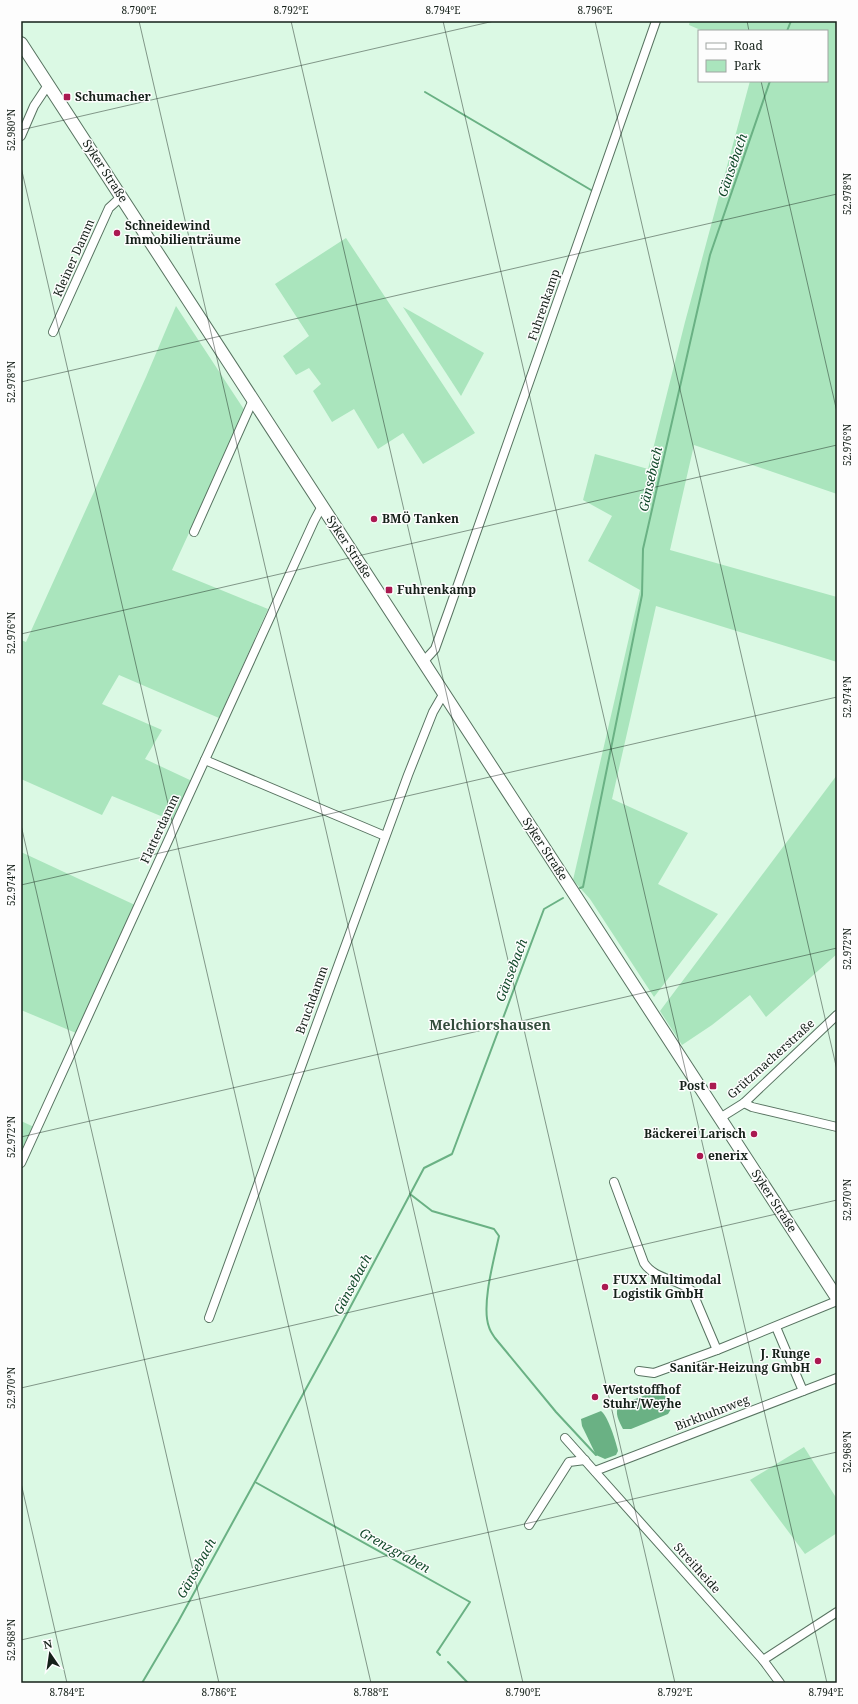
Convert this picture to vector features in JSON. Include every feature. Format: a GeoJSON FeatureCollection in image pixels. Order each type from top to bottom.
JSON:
{"type":"FeatureCollection","features":[{"type":"Feature","properties":{"kind":"main road","name":"Syker Straße"},"geometry":{"type":"LineString","coordinates":[[21,43],[837,1298]]}},
{"type":"Feature","properties":{"kind":"street","name":"Fuhrenkamp"},"geometry":{"type":"LineString","coordinates":[[424,661],[435,649],[450,610],[656,21]]}},
{"type":"Feature","properties":{"kind":"street"},"geometry":{"type":"LineString","coordinates":[[21,136],[34,106],[48,84]]}},
{"type":"Feature","properties":{"kind":"street","name":"Kleiner Damm"},"geometry":{"type":"LineString","coordinates":[[53,332],[109,208],[121,197]]}},
{"type":"Feature","properties":{"kind":"street"},"geometry":{"type":"LineString","coordinates":[[194,532],[254,400]]}},
{"type":"Feature","properties":{"kind":"street","name":"Flatterdamm"},"geometry":{"type":"LineString","coordinates":[[21,1163],[322,506]]}},
{"type":"Feature","properties":{"kind":"street","name":"Bruchdamm"},"geometry":{"type":"LineString","coordinates":[[210,1318],[385,836],[433,712],[444,693]]}},
{"type":"Feature","properties":{"kind":"street"},"geometry":{"type":"LineString","coordinates":[[205,760],[385,836]]}},
{"type":"Feature","properties":{"kind":"street","name":"Grützmacherstraße"},"geometry":{"type":"LineString","coordinates":[[720,1118],[744,1103],[837,1015]]}},
{"type":"Feature","properties":{"kind":"street"},"geometry":{"type":"LineString","coordinates":[[744,1103],[752,1108],[837,1127]]}},
{"type":"Feature","properties":{"kind":"street"},"geometry":{"type":"LineString","coordinates":[[614,1182],[644,1263],[649,1270],[656,1275],[686,1286],[692,1291],[717,1350]]}},
{"type":"Feature","properties":{"kind":"street"},"geometry":{"type":"LineString","coordinates":[[639,1371],[654,1373],[776,1327],[837,1301]]}},
{"type":"Feature","properties":{"kind":"street"},"geometry":{"type":"LineString","coordinates":[[776,1327],[803,1391]]}},
{"type":"Feature","properties":{"kind":"street","name":"Birkhuhnweg"},"geometry":{"type":"LineString","coordinates":[[595,1470],[837,1378]]}},
{"type":"Feature","properties":{"kind":"street","name":"Streitheide"},"geometry":{"type":"LineString","coordinates":[[565,1438],[763,1660],[780,1683]]}},
{"type":"Feature","properties":{"kind":"street"},"geometry":{"type":"LineString","coordinates":[[529,1525],[569,1462],[585,1460]]}},
{"type":"Feature","properties":{"kind":"street"},"geometry":{"type":"LineString","coordinates":[[763,1660],[837,1612]]}},
{"type":"Feature","properties":{"kind":"green space"},"geometry":{"type":"Polygon","coordinates":[[[690,21],[837,21],[837,494],[694,445],[670,550],[837,597],[837,662],[656,606],[612,799],[688,833],[658,884],[718,914],[654,997],[590,899],[573,880],[640,590],[588,561],[612,516],[583,500],[595,454],[648,469],[685,322],[750,82],[828,82],[828,30],[701,30],[689,25],[690,21]]]}},
{"type":"Feature","properties":{"kind":"green space"},"geometry":{"type":"Polygon","coordinates":[[[346,238],[475,433],[423,464],[403,433],[378,449],[354,409],[332,422],[313,391],[321,384],[309,368],[296,375],[283,356],[309,336],[275,284],[346,238]]]}},
{"type":"Feature","properties":{"kind":"green space"},"geometry":{"type":"Polygon","coordinates":[[[176,306],[245,411],[172,570],[268,609],[219,718],[119,675],[102,704],[162,730],[145,759],[192,781],[173,821],[112,796],[102,815],[21,779],[21,640],[26,642],[146,377],[176,306]]]}},
{"type":"Feature","properties":{"kind":"green space"},"geometry":{"type":"Polygon","coordinates":[[[403,307],[484,353],[461,396],[403,307]]]}},
{"type":"Feature","properties":{"kind":"green space"},"geometry":{"type":"Polygon","coordinates":[[[837,775],[837,954],[766,1017],[750,995],[712,1025],[682,1045],[660,1011],[837,775]]]}},
{"type":"Feature","properties":{"kind":"green space"},"geometry":{"type":"Polygon","coordinates":[[[21,852],[135,905],[76,1033],[21,1010],[21,852]]]}},
{"type":"Feature","properties":{"kind":"green space"},"geometry":{"type":"Polygon","coordinates":[[[21,1121],[34,1127],[21,1155],[21,1121]]]}},
{"type":"Feature","properties":{"kind":"green space"},"geometry":{"type":"Polygon","coordinates":[[[804,1447],[837,1499],[837,1533],[805,1554],[750,1480],[804,1447]]]}},
{"type":"Feature","properties":{"kind":"shaded area"},"geometry":{"type":"Polygon","coordinates":[[[662,1389],[671,1409],[668,1414],[631,1429],[623,1429],[617,1414],[619,1405],[662,1389]]]}},
{"type":"Feature","properties":{"kind":"shaded area"},"geometry":{"type":"Polygon","coordinates":[[[601,1411],[609,1423],[618,1451],[616,1455],[605,1459],[596,1455],[582,1426],[581,1419],[601,1411]]]}},
{"type":"Feature","properties":{"kind":"waterway","name":"Gänsebach"},"geometry":{"type":"LineString","coordinates":[[787,30],[791,21]]}},
{"type":"Feature","properties":{"kind":"waterway","name":"Gänsebach"},"geometry":{"type":"LineString","coordinates":[[580,888],[583,887],[642,595],[643,549],[710,255],[770,82]]}},
{"type":"Feature","properties":{"kind":"waterway"},"geometry":{"type":"LineString","coordinates":[[425,92],[591,190]]}},
{"type":"Feature","properties":{"kind":"waterway","name":"Gänsebach"},"geometry":{"type":"LineString","coordinates":[[142,1683],[178,1622],[336,1334],[424,1168],[452,1154],[544,909],[563,898]]}},
{"type":"Feature","properties":{"kind":"waterway"},"geometry":{"type":"LineString","coordinates":[[410,1194],[432,1211],[494,1229],[499,1236],[487,1295],[486,1307],[490,1330],[556,1412],[596,1455]]}},
{"type":"Feature","properties":{"kind":"waterway","name":"Grenzgraben"},"geometry":{"type":"LineString","coordinates":[[255,1482],[470,1602],[437,1652],[440,1655]]}},
{"type":"Feature","properties":{"kind":"waterway","name":"Grenzgraben"},"geometry":{"type":"LineString","coordinates":[[448,1662],[468,1683]]}},
{"type":"Feature","properties":{"kind":"place","name":"Schumacher"},"geometry":{"type":"Point","coordinates":[67,97]}},
{"type":"Feature","properties":{"kind":"place","name":"Schneidewind Immobilienträume"},"geometry":{"type":"Point","coordinates":[117,233]}},
{"type":"Feature","properties":{"kind":"place","name":"BMÖ Tanken"},"geometry":{"type":"Point","coordinates":[374,519]}},
{"type":"Feature","properties":{"kind":"place","name":"Fuhrenkamp"},"geometry":{"type":"Point","coordinates":[389,590]}},
{"type":"Feature","properties":{"kind":"place","name":"Post"},"geometry":{"type":"Point","coordinates":[713,1086]}},
{"type":"Feature","properties":{"kind":"place","name":"Bäckerei Larisch"},"geometry":{"type":"Point","coordinates":[754,1134]}},
{"type":"Feature","properties":{"kind":"place","name":"enerix"},"geometry":{"type":"Point","coordinates":[700,1156]}},
{"type":"Feature","properties":{"kind":"place","name":"FUXX Multimodal Logistik GmbH"},"geometry":{"type":"Point","coordinates":[605,1287]}},
{"type":"Feature","properties":{"kind":"place","name":"J. Runge Sanitär-Heizung GmbH"},"geometry":{"type":"Point","coordinates":[818,1361]}},
{"type":"Feature","properties":{"kind":"place","name":"Wertstoffhof Stuhr/Weyhe"},"geometry":{"type":"Point","coordinates":[595,1397]}},
{"type":"Feature","properties":{"kind":"district","name":"Melchiorshausen"},"geometry":{"type":"Point","coordinates":[490,1025]}}]}
